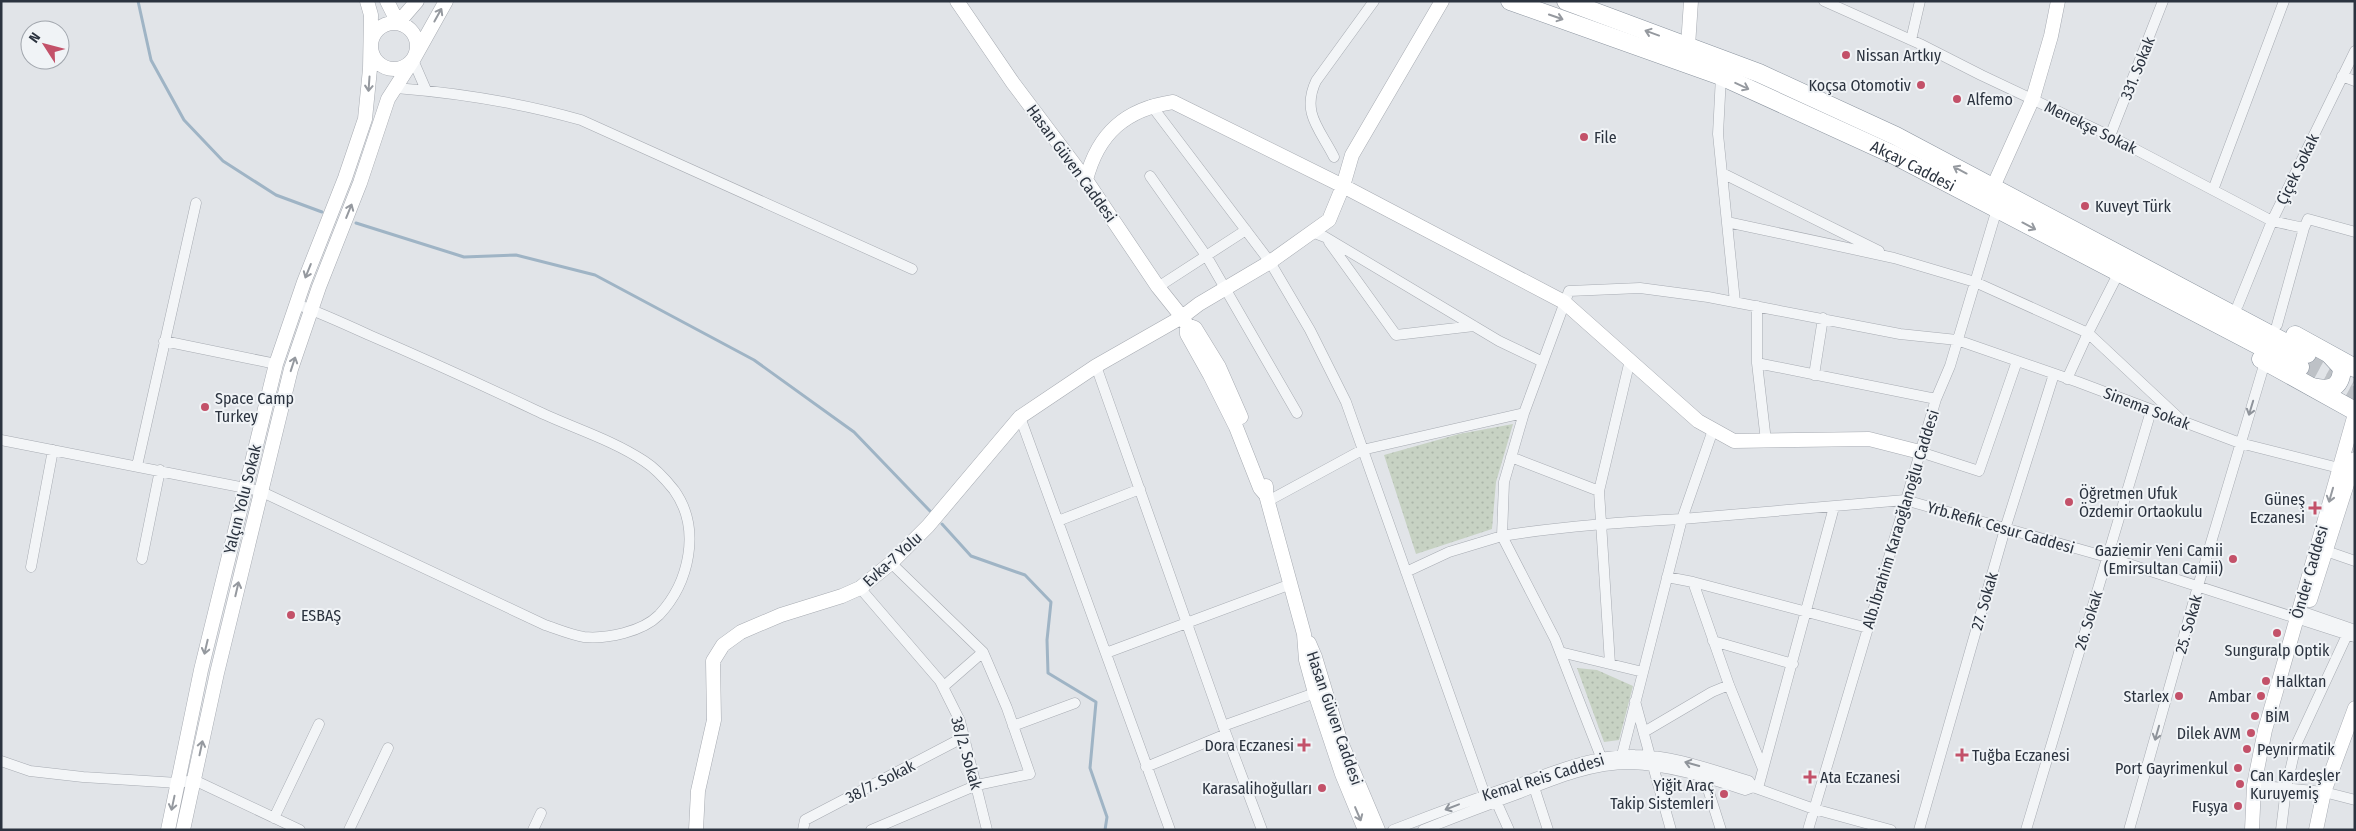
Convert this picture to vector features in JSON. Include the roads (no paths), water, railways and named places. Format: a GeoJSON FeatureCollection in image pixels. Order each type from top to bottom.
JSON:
{"type":"FeatureCollection","features":[{"type":"Feature","properties":{"kind":"highway","name":"Akçay Caddesi"},"geometry":{"type":"LineString","coordinates":[[1510,1],[1721,76],[1894,155],[2070,248],[2304,361],[2080,233],[1896,136],[1777,81],[1566,1]]}},
{"type":"Feature","properties":{"kind":"highway"},"geometry":{"type":"LineString","coordinates":[[2080,233],[2172,270],[2355,368]]}},
{"type":"Feature","properties":{"kind":"highway"},"geometry":{"type":"LineString","coordinates":[[2070,248],[2116,278],[2355,413]]}},
{"type":"Feature","properties":{"kind":"highway"},"geometry":{"type":"LineString","coordinates":[[2307,386],[2326,390],[2338,384],[2342,378],[2342,368],[2328,353]]}},
{"type":"Feature","properties":{"kind":"street","name":"Yalçın Yolu Sokak"},"geometry":{"type":"LineString","coordinates":[[168,830],[201,670],[244,488],[276,364],[296,304],[346,178],[365,119],[369,89],[371,15],[367,1]]}},
{"type":"Feature","properties":{"kind":"street"},"geometry":{"type":"LineString","coordinates":[[387,1],[398,23]]}},
{"type":"Feature","properties":{"kind":"street"},"geometry":{"type":"LineString","coordinates":[[398,23],[417,1]]}},
{"type":"Feature","properties":{"kind":"street","name":"Yalçın Yolu Sokak"},"geometry":{"type":"LineString","coordinates":[[183,830],[217,673],[291,369],[360,183],[388,99],[413,60],[446,1]]}},
{"type":"Feature","properties":{"kind":"street","name":"Hasan Güven Caddesi"},"geometry":{"type":"LineString","coordinates":[[957,1],[1013,83],[1086,180],[1158,287],[1184,321],[1195,328],[1218,367],[1234,400],[1267,484],[1267,498],[1304,634],[1306,660],[1315,693],[1342,774],[1365,830]]}},
{"type":"Feature","properties":{"kind":"street"},"geometry":{"type":"LineString","coordinates":[[1334,157],[1310,113],[1311,91],[1374,1]]}},
{"type":"Feature","properties":{"kind":"street"},"geometry":{"type":"LineString","coordinates":[[1343,186],[1352,155],[1442,1]]}},
{"type":"Feature","properties":{"kind":"street"},"geometry":{"type":"LineString","coordinates":[[1688,46],[1692,1]]}},
{"type":"Feature","properties":{"kind":"street","name":"Menekşe Sokak"},"geometry":{"type":"LineString","coordinates":[[1824,1],[2033,98],[2272,221]]}},
{"type":"Feature","properties":{"kind":"street"},"geometry":{"type":"LineString","coordinates":[[1911,40],[1920,1]]}},
{"type":"Feature","properties":{"kind":"street"},"geometry":{"type":"LineString","coordinates":[[1993,187],[2033,98],[2051,36],[2058,1]]}},
{"type":"Feature","properties":{"kind":"street","name":"331. Sokak"},"geometry":{"type":"LineString","coordinates":[[2110,136],[2163,1]]}},
{"type":"Feature","properties":{"kind":"street"},"geometry":{"type":"LineString","coordinates":[[2212,190],[2284,1]]}},
{"type":"Feature","properties":{"kind":"street"},"geometry":{"type":"LineString","coordinates":[[398,23],[406,26],[416,37],[417,53],[413,60],[401,69],[386,69],[374,59],[370,44],[377,30],[383,25],[398,23]]}},
{"type":"Feature","properties":{"kind":"street","name":"Çiçek Sokak"},"geometry":{"type":"LineString","coordinates":[[2304,228],[2272,221],[2355,50]]}},
{"type":"Feature","properties":{"kind":"street"},"geometry":{"type":"LineString","coordinates":[[413,60],[426,90]]}},
{"type":"Feature","properties":{"kind":"street"},"geometry":{"type":"LineString","coordinates":[[1721,76],[1718,134],[1735,302]]}},
{"type":"Feature","properties":{"kind":"street"},"geometry":{"type":"LineString","coordinates":[[2342,76],[2355,82]]}},
{"type":"Feature","properties":{"kind":"street"},"geometry":{"type":"LineString","coordinates":[[396,88],[426,90],[542,109],[581,120],[912,269]]}},
{"type":"Feature","properties":{"kind":"street"},"geometry":{"type":"LineString","coordinates":[[1086,180],[1091,161],[1106,135],[1125,118],[1151,105],[1173,102],[1343,186],[1564,302],[1698,421],[1734,441],[1869,439],[1920,452],[1979,471],[2017,361]]}},
{"type":"Feature","properties":{"kind":"street"},"geometry":{"type":"LineString","coordinates":[[1151,105],[1270,262],[1310,330],[1346,402],[1485,795]]}},
{"type":"Feature","properties":{"kind":"street"},"geometry":{"type":"LineString","coordinates":[[1722,173],[1894,258]]}},
{"type":"Feature","properties":{"kind":"street"},"geometry":{"type":"LineString","coordinates":[[1150,176],[1206,257],[1297,413]]}},
{"type":"Feature","properties":{"kind":"street","name":"Evka-7 Yolu"},"geometry":{"type":"LineString","coordinates":[[696,830],[698,791],[714,720],[715,699],[712,669],[717,652],[723,645],[741,632],[782,615],[842,596],[860,588],[890,564],[928,526],[1020,417],[1096,366],[1184,321],[1199,304],[1270,262],[1329,220],[1343,186]]}},
{"type":"Feature","properties":{"kind":"street"},"geometry":{"type":"LineString","coordinates":[[138,466],[164,341],[196,203]]}},
{"type":"Feature","properties":{"kind":"street","name":"Alb.İbrahim Karaoğlanoğlu Caddesi"},"geometry":{"type":"LineString","coordinates":[[1808,830],[1905,500],[1936,399],[1950,366],[1997,209]]}},
{"type":"Feature","properties":{"kind":"street"},"geometry":{"type":"LineString","coordinates":[[2277,325],[2308,219],[2354,228]]}},
{"type":"Feature","properties":{"kind":"street"},"geometry":{"type":"LineString","coordinates":[[2238,305],[2272,221]]}},
{"type":"Feature","properties":{"kind":"street"},"geometry":{"type":"LineString","coordinates":[[1727,222],[1894,258],[1975,282],[2088,333],[2182,422]]}},
{"type":"Feature","properties":{"kind":"street"},"geometry":{"type":"LineString","coordinates":[[1158,287],[1246,230]]}},
{"type":"Feature","properties":{"kind":"street"},"geometry":{"type":"LineString","coordinates":[[1312,232],[1325,237],[1474,326],[1543,362]]}},
{"type":"Feature","properties":{"kind":"street"},"geometry":{"type":"LineString","coordinates":[[1325,237],[1396,335],[1474,326]]}},
{"type":"Feature","properties":{"kind":"street"},"geometry":{"type":"LineString","coordinates":[[2067,379],[2116,278]]}},
{"type":"Feature","properties":{"kind":"street","name":"Sinema Sokak"},"geometry":{"type":"LineString","coordinates":[[1564,302],[1569,291],[1640,288],[1735,302],[1900,334],[1957,340],[2240,443],[2339,468]]}},
{"type":"Feature","properties":{"kind":"street"},"geometry":{"type":"LineString","coordinates":[[1564,302],[1524,413],[1504,482],[1502,536],[1560,652],[1601,757]]}},
{"type":"Feature","properties":{"kind":"street"},"geometry":{"type":"LineString","coordinates":[[1,440],[260,491],[545,625],[583,637],[607,637],[637,628],[657,616],[678,590],[688,559],[690,538],[685,512],[674,490],[644,461],[453,371],[312,309],[296,304]]}},
{"type":"Feature","properties":{"kind":"street"},"geometry":{"type":"LineString","coordinates":[[1757,306],[1757,363],[1766,441]]}},
{"type":"Feature","properties":{"kind":"street"},"geometry":{"type":"LineString","coordinates":[[1814,375],[1823,318]]}},
{"type":"Feature","properties":{"kind":"street"},"geometry":{"type":"LineString","coordinates":[[164,341],[276,364]]}},
{"type":"Feature","properties":{"kind":"street"},"geometry":{"type":"LineString","coordinates":[[1610,664],[1599,491],[1630,360]]}},
{"type":"Feature","properties":{"kind":"street","name":"25. Sokak"},"geometry":{"type":"LineString","coordinates":[[2129,830],[2198,586],[2265,362]]}},
{"type":"Feature","properties":{"kind":"street"},"geometry":{"type":"LineString","coordinates":[[1757,363],[1936,399]]}},
{"type":"Feature","properties":{"kind":"street"},"geometry":{"type":"LineString","coordinates":[[1096,366],[1224,730],[1262,830]]}},
{"type":"Feature","properties":{"kind":"street","name":"27. Sokak"},"geometry":{"type":"LineString","coordinates":[[1919,830],[2005,529],[2054,374]]}},
{"type":"Feature","properties":{"kind":"street","name":"26. Sokak"},"geometry":{"type":"LineString","coordinates":[[2026,830],[2151,411]]}},
{"type":"Feature","properties":{"kind":"street"},"geometry":{"type":"LineString","coordinates":[[1267,498],[1362,450],[1524,413]]}},
{"type":"Feature","properties":{"kind":"street","name":"Önder Caddesi"},"geometry":{"type":"LineString","coordinates":[[2302,617],[2339,468],[2355,413]]}},
{"type":"Feature","properties":{"kind":"street"},"geometry":{"type":"LineString","coordinates":[[1020,417],[1170,830]]}},
{"type":"Feature","properties":{"kind":"street"},"geometry":{"type":"LineString","coordinates":[[1622,755],[1682,519],[1713,430]]}},
{"type":"Feature","properties":{"kind":"street"},"geometry":{"type":"LineString","coordinates":[[31,567],[53,450]]}},
{"type":"Feature","properties":{"kind":"street"},"geometry":{"type":"LineString","coordinates":[[1512,458],[1599,491]]}},
{"type":"Feature","properties":{"kind":"street","name":"Önder Caddesi"},"geometry":{"type":"LineString","coordinates":[[2252,830],[2254,785],[2265,730],[2355,459]]}},
{"type":"Feature","properties":{"kind":"street"},"geometry":{"type":"LineString","coordinates":[[142,560],[160,470]]}},
{"type":"Feature","properties":{"kind":"street"},"geometry":{"type":"LineString","coordinates":[[1058,521],[1140,489]]}},
{"type":"Feature","properties":{"kind":"street"},"geometry":{"type":"LineString","coordinates":[[1406,572],[1449,552],[1502,536],[1600,524],[1905,500]]}},
{"type":"Feature","properties":{"kind":"street","name":"Yrb.Refik Cesur Caddesi"},"geometry":{"type":"LineString","coordinates":[[1905,500],[2107,557],[2352,634]]}},
{"type":"Feature","properties":{"kind":"street"},"geometry":{"type":"LineString","coordinates":[[1755,788],[1763,768],[1793,664],[1805,612],[1834,507]]}},
{"type":"Feature","properties":{"kind":"street"},"geometry":{"type":"LineString","coordinates":[[2326,550],[2355,561]]}},
{"type":"Feature","properties":{"kind":"street"},"geometry":{"type":"LineString","coordinates":[[871,830],[977,786],[1030,774],[1013,726],[982,652],[890,564]]}},
{"type":"Feature","properties":{"kind":"street"},"geometry":{"type":"LineString","coordinates":[[1667,576],[1868,628]]}},
{"type":"Feature","properties":{"kind":"street"},"geometry":{"type":"LineString","coordinates":[[1693,582],[1729,685],[1763,768]]}},
{"type":"Feature","properties":{"kind":"street"},"geometry":{"type":"LineString","coordinates":[[1106,653],[1291,584]]}},
{"type":"Feature","properties":{"kind":"street","name":"38/2. Sokak"},"geometry":{"type":"LineString","coordinates":[[860,588],[912,651],[940,680],[960,722],[977,786],[986,830]]}},
{"type":"Feature","properties":{"kind":"street","name":"Hasan Güven Caddesi"},"geometry":{"type":"LineString","coordinates":[[1304,634],[1316,657],[1340,740],[1378,830]]}},
{"type":"Feature","properties":{"kind":"street"},"geometry":{"type":"LineString","coordinates":[[2281,830],[2286,789],[2296,745],[2352,634]]}},
{"type":"Feature","properties":{"kind":"street"},"geometry":{"type":"LineString","coordinates":[[1713,641],[1793,664]]}},
{"type":"Feature","properties":{"kind":"street"},"geometry":{"type":"LineString","coordinates":[[943,687],[982,652]]}},
{"type":"Feature","properties":{"kind":"street"},"geometry":{"type":"LineString","coordinates":[[1560,652],[1642,672]]}},
{"type":"Feature","properties":{"kind":"street"},"geometry":{"type":"LineString","coordinates":[[1644,732],[1712,692],[1729,685]]}},
{"type":"Feature","properties":{"kind":"street"},"geometry":{"type":"LineString","coordinates":[[1146,767],[1224,730],[1315,693]]}},
{"type":"Feature","properties":{"kind":"street"},"geometry":{"type":"LineString","coordinates":[[1635,701],[1650,756]]}},
{"type":"Feature","properties":{"kind":"street"},"geometry":{"type":"LineString","coordinates":[[1013,726],[1075,703]]}},
{"type":"Feature","properties":{"kind":"street"},"geometry":{"type":"LineString","coordinates":[[2316,830],[2324,792],[2355,708]]}},
{"type":"Feature","properties":{"kind":"street"},"geometry":{"type":"LineString","coordinates":[[274,818],[319,724]]}},
{"type":"Feature","properties":{"kind":"street","name":"38/7. Sokak"},"geometry":{"type":"LineString","coordinates":[[803,830],[804,820],[964,737]]}},
{"type":"Feature","properties":{"kind":"street"},"geometry":{"type":"LineString","coordinates":[[349,830],[388,748]]}},
{"type":"Feature","properties":{"kind":"street","name":"Kemal Reis Caddesi"},"geometry":{"type":"LineString","coordinates":[[1393,830],[1485,795],[1601,757],[1622,755],[1650,756],[1681,761],[1749,781],[1755,788],[1814,809],[1891,830]]}},
{"type":"Feature","properties":{"kind":"street"},"geometry":{"type":"LineString","coordinates":[[1,760],[30,771],[178,783],[194,780],[300,830]]}},
{"type":"Feature","properties":{"kind":"street","name":"Kemal Reis Caddesi"},"geometry":{"type":"LineString","coordinates":[[1423,830],[1558,777],[1597,767],[1631,764],[1653,766],[1708,778],[1746,790],[1755,788]]}},
{"type":"Feature","properties":{"kind":"street"},"geometry":{"type":"LineString","coordinates":[[1653,766],[1671,830]]}},
{"type":"Feature","properties":{"kind":"street"},"geometry":{"type":"LineString","coordinates":[[1708,778],[1707,786],[1721,830]]}},
{"type":"Feature","properties":{"kind":"street"},"geometry":{"type":"LineString","coordinates":[[2254,785],[2324,792],[2355,800]]}},
{"type":"Feature","properties":{"kind":"street"},"geometry":{"type":"LineString","coordinates":[[1534,787],[1548,830]]}},
{"type":"Feature","properties":{"kind":"street"},"geometry":{"type":"LineString","coordinates":[[1496,802],[1509,830]]}},
{"type":"Feature","properties":{"kind":"street"},"geometry":{"type":"LineString","coordinates":[[533,830],[541,814]]}},
{"type":"Feature","properties":{"kind":"waterway"},"geometry":{"type":"LineString","coordinates":[[138,1],[151,60],[184,120],[223,161],[276,195],[322,212]]}},
{"type":"Feature","properties":{"kind":"waterway"},"geometry":{"type":"LineString","coordinates":[[356,223],[464,257],[516,255],[595,275],[754,360],[854,432],[930,511]]}},
{"type":"Feature","properties":{"kind":"waterway"},"geometry":{"type":"LineString","coordinates":[[942,524],[971,556],[1025,575],[1051,602],[1047,640],[1048,673],[1096,702],[1090,768],[1107,817],[1105,830]]}},
{"type":"Feature","properties":{"kind":"tunnel"},"geometry":{"type":"LineString","coordinates":[[2307,354],[2355,381]]}},
{"type":"Feature","properties":{"kind":"tunnel"},"geometry":{"type":"LineString","coordinates":[[2300,367],[2355,397]]}},
{"type":"Feature","properties":{"kind":"place","name":"Nissan Artkıy"},"geometry":{"type":"Point","coordinates":[1846,55]}},
{"type":"Feature","properties":{"kind":"place","name":"Koçsa Otomotiv"},"geometry":{"type":"Point","coordinates":[1921,85]}},
{"type":"Feature","properties":{"kind":"place","name":"Alfemo"},"geometry":{"type":"Point","coordinates":[1957,99]}},
{"type":"Feature","properties":{"kind":"place","name":"File"},"geometry":{"type":"Point","coordinates":[1584,137]}},
{"type":"Feature","properties":{"kind":"place","name":"Kuveyt Türk"},"geometry":{"type":"Point","coordinates":[2085,206]}},
{"type":"Feature","properties":{"kind":"place","name":"Space Camp Turkey"},"geometry":{"type":"Point","coordinates":[205,407]}},
{"type":"Feature","properties":{"kind":"place","name":"Öğretmen Ufuk Özdemir Ortaokulu"},"geometry":{"type":"Point","coordinates":[2069,502]}},
{"type":"Feature","properties":{"kind":"place","name":"Güneş Eczanesi"},"geometry":{"type":"Point","coordinates":[2315,508]}},
{"type":"Feature","properties":{"kind":"place","name":"Gaziemir Yeni Camii (Emirsultan Camii)"},"geometry":{"type":"Point","coordinates":[2233,559]}},
{"type":"Feature","properties":{"kind":"place","name":"ESBAŞ"},"geometry":{"type":"Point","coordinates":[291,615]}},
{"type":"Feature","properties":{"kind":"place","name":"Sunguralp Optik"},"geometry":{"type":"Point","coordinates":[2277,633]}},
{"type":"Feature","properties":{"kind":"place","name":"Halktan"},"geometry":{"type":"Point","coordinates":[2266,681]}},
{"type":"Feature","properties":{"kind":"place","name":"Starlex"},"geometry":{"type":"Point","coordinates":[2179,696]}},
{"type":"Feature","properties":{"kind":"place","name":"Ambar"},"geometry":{"type":"Point","coordinates":[2261,696]}},
{"type":"Feature","properties":{"kind":"place","name":"BİM"},"geometry":{"type":"Point","coordinates":[2255,716]}},
{"type":"Feature","properties":{"kind":"place","name":"Dilek AVM"},"geometry":{"type":"Point","coordinates":[2251,733]}},
{"type":"Feature","properties":{"kind":"place","name":"Dora Eczanesi"},"geometry":{"type":"Point","coordinates":[1304,745]}},
{"type":"Feature","properties":{"kind":"place","name":"Peynirmatik"},"geometry":{"type":"Point","coordinates":[2247,749]}},
{"type":"Feature","properties":{"kind":"place","name":"Tuğba Eczanesi"},"geometry":{"type":"Point","coordinates":[1962,755]}},
{"type":"Feature","properties":{"kind":"place","name":"Port Gayrimenkul"},"geometry":{"type":"Point","coordinates":[2238,768]}},
{"type":"Feature","properties":{"kind":"place","name":"Ata Eczanesi"},"geometry":{"type":"Point","coordinates":[1810,777]}},
{"type":"Feature","properties":{"kind":"place","name":"Can Kardeşler Kuruyemiş"},"geometry":{"type":"Point","coordinates":[2240,784]}},
{"type":"Feature","properties":{"kind":"place","name":"Karasalihoğulları"},"geometry":{"type":"Point","coordinates":[1322,788]}},
{"type":"Feature","properties":{"kind":"place","name":"Yiğit Araç Takip Sistemleri"},"geometry":{"type":"Point","coordinates":[1724,794]}},
{"type":"Feature","properties":{"kind":"place","name":"Fuşya"},"geometry":{"type":"Point","coordinates":[2238,806]}}]}
